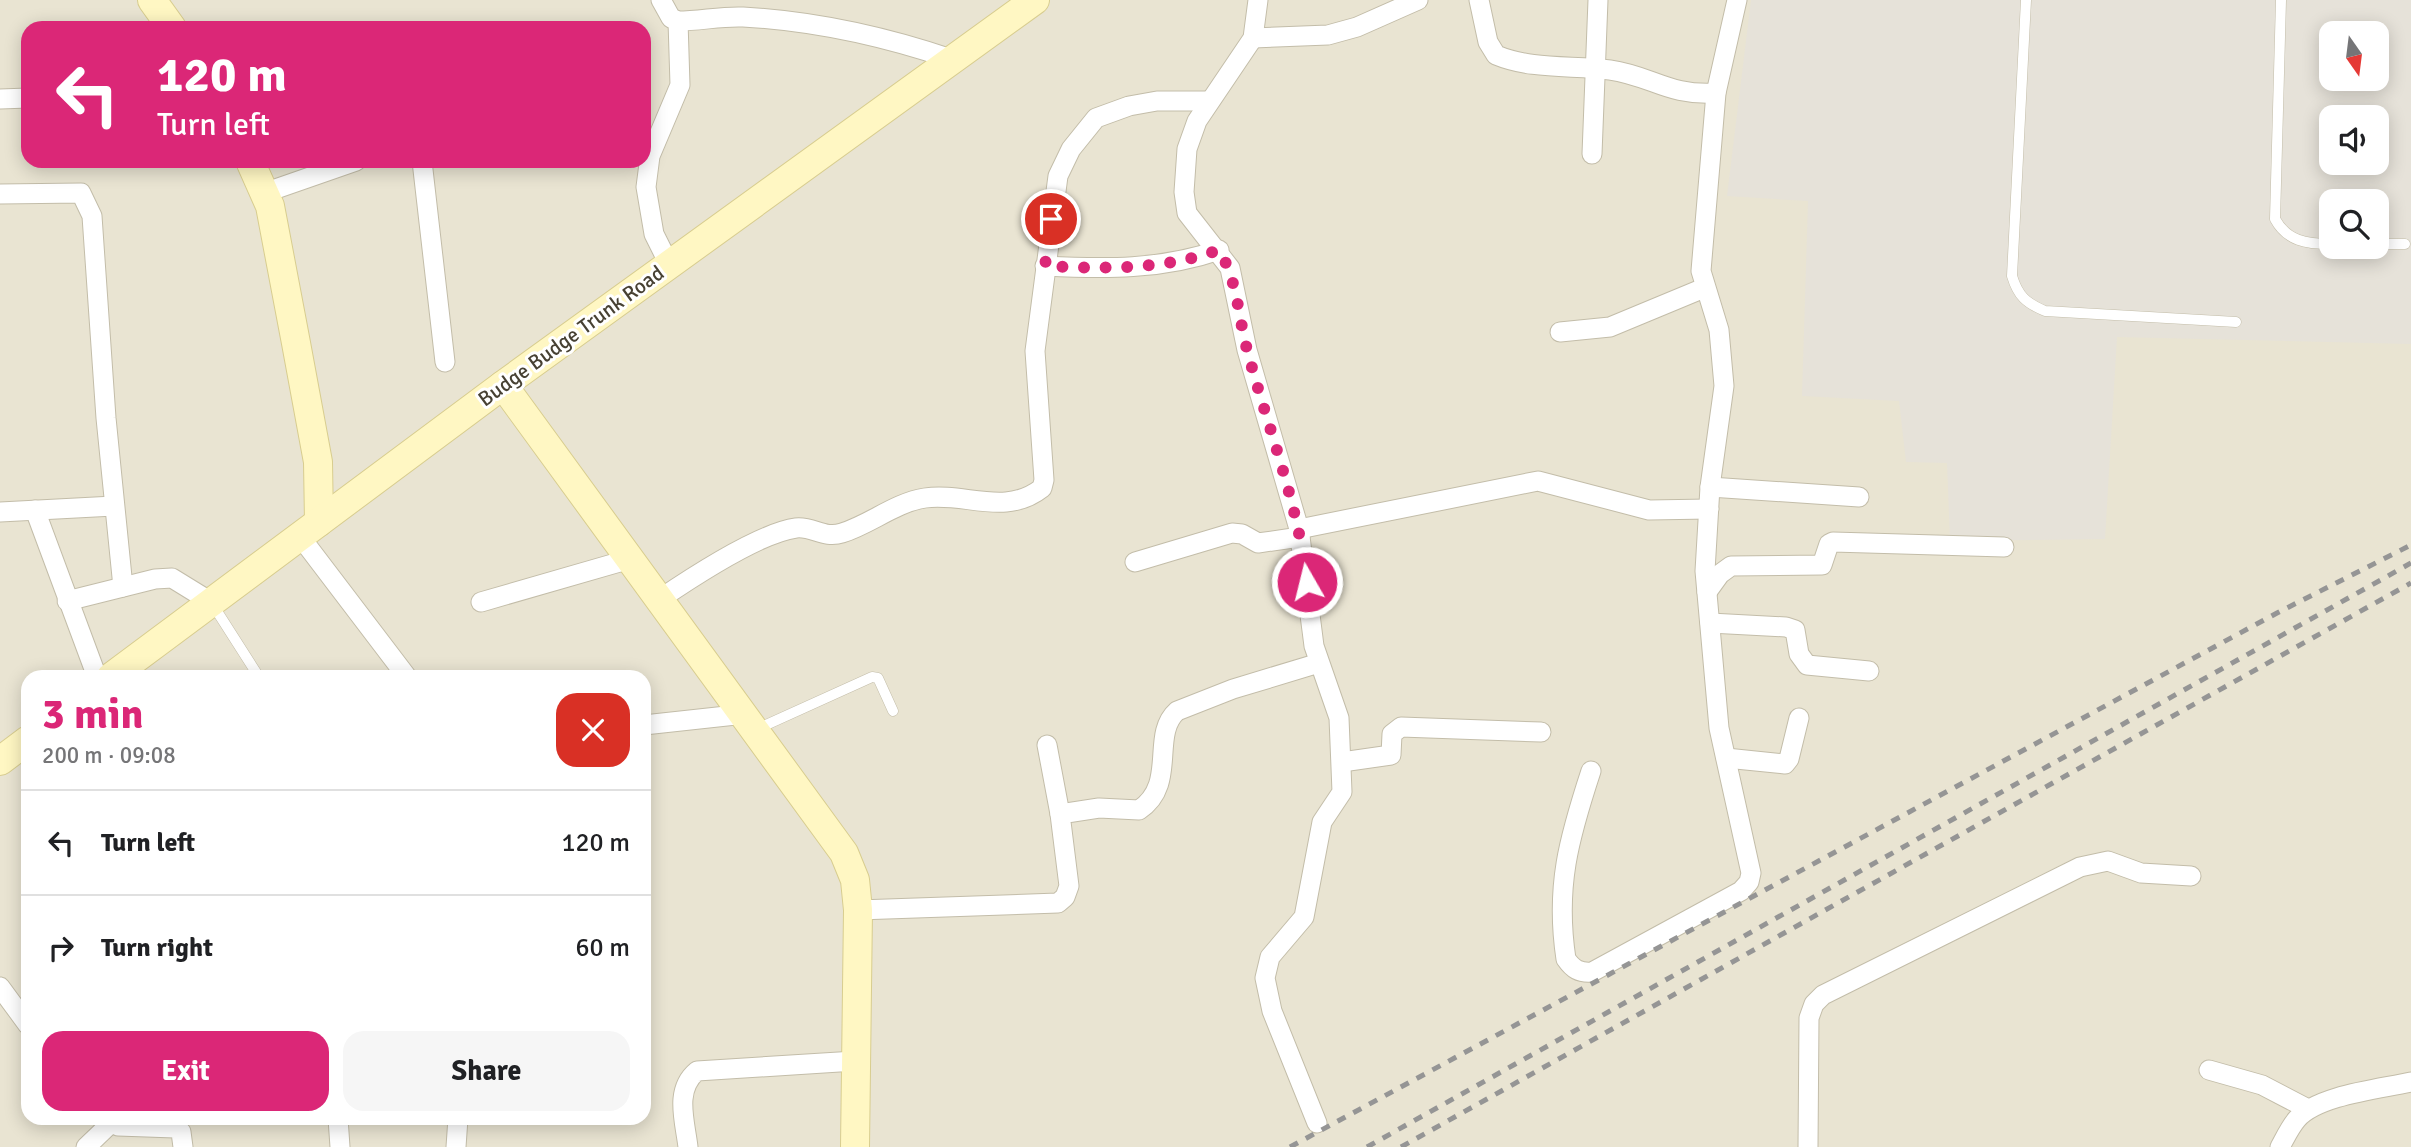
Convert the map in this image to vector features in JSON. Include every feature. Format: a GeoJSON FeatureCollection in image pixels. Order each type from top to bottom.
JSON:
{"type":"FeatureCollection","features":[{"type":"Feature","properties":{"kind":"street"},"geometry":{"type":"LineString","coordinates":[[152,0],[167,21]]}},
{"type":"Feature","properties":{"kind":"street"},"geometry":{"type":"LineString","coordinates":[[661,0],[671,18],[678,21],[723,17],[793,21],[888,38],[951,59]]}},
{"type":"Feature","properties":{"kind":"street","name":"Budge Budge Trunk Road"},"geometry":{"type":"LineString","coordinates":[[120,670],[503,385],[1035,0]]}},
{"type":"Feature","properties":{"kind":"street"},"geometry":{"type":"LineString","coordinates":[[1258,0],[1252,38],[1197,121],[1188,149],[1184,192],[1187,213],[1197,229],[1219,250],[1230,268],[1247,349],[1300,533],[1314,646],[1339,718],[1342,792],[1322,822],[1306,911],[1300,924],[1270,957],[1265,978],[1272,1011],[1317,1123]]}},
{"type":"Feature","properties":{"kind":"street"},"geometry":{"type":"LineString","coordinates":[[1252,38],[1328,35],[1357,27],[1418,0]]}},
{"type":"Feature","properties":{"kind":"street"},"geometry":{"type":"LineString","coordinates":[[1479,0],[1488,42],[1496,55],[1544,66],[1620,72],[1673,91],[1716,93]]}},
{"type":"Feature","properties":{"kind":"street"},"geometry":{"type":"LineString","coordinates":[[1592,154],[1598,0]]}},
{"type":"Feature","properties":{"kind":"street"},"geometry":{"type":"LineString","coordinates":[[1591,771],[1568,841],[1563,873],[1566,959],[1573,968],[1582,973],[1592,972],[1741,891],[1749,882],[1750,864],[1719,728],[1707,592],[1710,487],[1723,411],[1724,386],[1719,330],[1701,271],[1716,93],[1737,0]]}},
{"type":"Feature","properties":{"kind":"street"},"geometry":{"type":"LineString","coordinates":[[651,154],[680,85],[678,21]]}},
{"type":"Feature","properties":{"kind":"street"},"geometry":{"type":"LineString","coordinates":[[0,99],[21,98]]}},
{"type":"Feature","properties":{"kind":"street"},"geometry":{"type":"LineString","coordinates":[[660,599],[695,575],[788,530],[808,528],[831,536],[871,521],[907,501],[948,497],[978,503],[1018,502],[1042,488],[1044,480],[1035,351],[1058,176],[1071,149],[1096,118],[1129,106],[1157,102],[1209,102]]}},
{"type":"Feature","properties":{"kind":"street"},"geometry":{"type":"LineString","coordinates":[[253,168],[270,206],[318,462],[309,529],[402,670]]}},
{"type":"Feature","properties":{"kind":"street"},"geometry":{"type":"LineString","coordinates":[[264,193],[335,168]]}},
{"type":"Feature","properties":{"kind":"street"},"geometry":{"type":"LineString","coordinates":[[423,168],[445,362]]}},
{"type":"Feature","properties":{"kind":"street"},"geometry":{"type":"LineString","coordinates":[[648,168],[646,187],[654,234],[669,264]]}},
{"type":"Feature","properties":{"kind":"street"},"geometry":{"type":"LineString","coordinates":[[0,194],[69,191],[80,193],[87,201],[93,229],[114,506],[123,587]]}},
{"type":"Feature","properties":{"kind":"street"},"geometry":{"type":"LineString","coordinates":[[1045,266],[1103,269],[1169,264],[1219,250]]}},
{"type":"Feature","properties":{"kind":"street"},"geometry":{"type":"LineString","coordinates":[[1560,332],[1610,327],[1704,288]]}},
{"type":"Feature","properties":{"kind":"street"},"geometry":{"type":"LineString","coordinates":[[503,385],[751,721],[844,853],[855,880],[859,910],[855,1147]]}},
{"type":"Feature","properties":{"kind":"street"},"geometry":{"type":"LineString","coordinates":[[1136,562],[1232,533],[1242,534],[1258,543],[1538,481],[1649,510],[1709,509]]}},
{"type":"Feature","properties":{"kind":"street"},"geometry":{"type":"LineString","coordinates":[[1710,487],[1859,497]]}},
{"type":"Feature","properties":{"kind":"street"},"geometry":{"type":"LineString","coordinates":[[0,512],[114,506]]}},
{"type":"Feature","properties":{"kind":"street"},"geometry":{"type":"LineString","coordinates":[[34,510],[94,670]]}},
{"type":"Feature","properties":{"kind":"street"},"geometry":{"type":"LineString","coordinates":[[1707,592],[1720,573],[1731,566],[1822,565],[1829,544],[1833,542],[2004,547]]}},
{"type":"Feature","properties":{"kind":"street"},"geometry":{"type":"LineString","coordinates":[[481,602],[630,559]]}},
{"type":"Feature","properties":{"kind":"street"},"geometry":{"type":"LineString","coordinates":[[67,601],[172,578],[211,602]]}},
{"type":"Feature","properties":{"kind":"street"},"geometry":{"type":"LineString","coordinates":[[1710,623],[1786,627],[1795,630],[1799,654],[1807,665],[1869,671]]}},
{"type":"Feature","properties":{"kind":"street"},"geometry":{"type":"LineString","coordinates":[[1060,814],[1099,808],[1139,810],[1159,784],[1164,769],[1166,730],[1170,717],[1177,711],[1233,689],[1319,663]]}},
{"type":"Feature","properties":{"kind":"street"},"geometry":{"type":"LineString","coordinates":[[1726,758],[1785,764],[1789,759],[1799,718]]}},
{"type":"Feature","properties":{"kind":"street"},"geometry":{"type":"LineString","coordinates":[[651,725],[751,721]]}},
{"type":"Feature","properties":{"kind":"street"},"geometry":{"type":"LineString","coordinates":[[1342,762],[1391,755],[1392,734],[1401,727],[1541,732]]}},
{"type":"Feature","properties":{"kind":"street"},"geometry":{"type":"LineString","coordinates":[[0,761],[21,745]]}},
{"type":"Feature","properties":{"kind":"street"},"geometry":{"type":"LineString","coordinates":[[859,910],[1058,903],[1065,897],[1069,886],[1060,814],[1047,745]]}},
{"type":"Feature","properties":{"kind":"street"},"geometry":{"type":"LineString","coordinates":[[1808,1147],[1809,1018],[1814,1004],[1823,995],[2080,867],[2108,861],[2141,873],[2191,876]]}},
{"type":"Feature","properties":{"kind":"street"},"geometry":{"type":"LineString","coordinates":[[0,987],[21,1016]]}},
{"type":"Feature","properties":{"kind":"street"},"geometry":{"type":"LineString","coordinates":[[688,1147],[682,1093],[687,1080],[696,1071],[855,1062]]}},
{"type":"Feature","properties":{"kind":"street"},"geometry":{"type":"LineString","coordinates":[[2209,1070],[2262,1084],[2308,1109]]}},
{"type":"Feature","properties":{"kind":"street"},"geometry":{"type":"LineString","coordinates":[[2280,1147],[2297,1119],[2308,1109],[2325,1102],[2411,1082]]}},
{"type":"Feature","properties":{"kind":"street"},"geometry":{"type":"LineString","coordinates":[[86,1147],[102,1125]]}},
{"type":"Feature","properties":{"kind":"street"},"geometry":{"type":"LineString","coordinates":[[145,1125],[175,1128],[181,1132],[183,1147]]}},
{"type":"Feature","properties":{"kind":"street"},"geometry":{"type":"LineString","coordinates":[[338,1125],[340,1147]]}},
{"type":"Feature","properties":{"kind":"street"},"geometry":{"type":"LineString","coordinates":[[456,1147],[458,1125]]}},
{"type":"Feature","properties":{"kind":"lane"},"geometry":{"type":"LineString","coordinates":[[2026,0],[2012,276],[2017,292],[2029,304],[2045,311],[2236,322]]}},
{"type":"Feature","properties":{"kind":"lane"},"geometry":{"type":"LineString","coordinates":[[2281,0],[2275,219],[2282,233],[2298,241],[2319,243]]}},
{"type":"Feature","properties":{"kind":"lane"},"geometry":{"type":"LineString","coordinates":[[2389,244],[2405,244]]}},
{"type":"Feature","properties":{"kind":"lane"},"geometry":{"type":"LineString","coordinates":[[211,602],[255,670]]}},
{"type":"Feature","properties":{"kind":"lane"},"geometry":{"type":"LineString","coordinates":[[751,721],[872,677],[878,678],[893,711]]}},
{"type":"Feature","properties":{"kind":"shaded area"},"geometry":{"type":"Polygon","coordinates":[[[0,0],[2411,0],[2411,1147],[0,1147],[0,0]]]}},
{"type":"Feature","properties":{"kind":"shaded area"},"geometry":{"type":"Polygon","coordinates":[[[1751,0],[2411,0],[2411,344],[2117,337],[2105,539],[1950,541],[1947,463],[1906,462],[1899,401],[1802,396],[1808,201],[1727,196],[1751,0]]]}},
{"type":"Feature","properties":{"kind":"railway"},"geometry":{"type":"LineString","coordinates":[[1290,1147],[2277,613],[2411,545]]}},
{"type":"Feature","properties":{"kind":"railway"},"geometry":{"type":"LineString","coordinates":[[1367,1147],[2411,563]]}},
{"type":"Feature","properties":{"kind":"railway"},"geometry":{"type":"LineString","coordinates":[[1401,1147],[2411,583]]}},
{"type":"Feature","properties":{"kind":"route"},"geometry":{"type":"LineString","coordinates":[[1051,219],[1045,266],[1103,269],[1169,264],[1219,250],[1230,268],[1247,349],[1299,529],[1307,582]]}}]}
